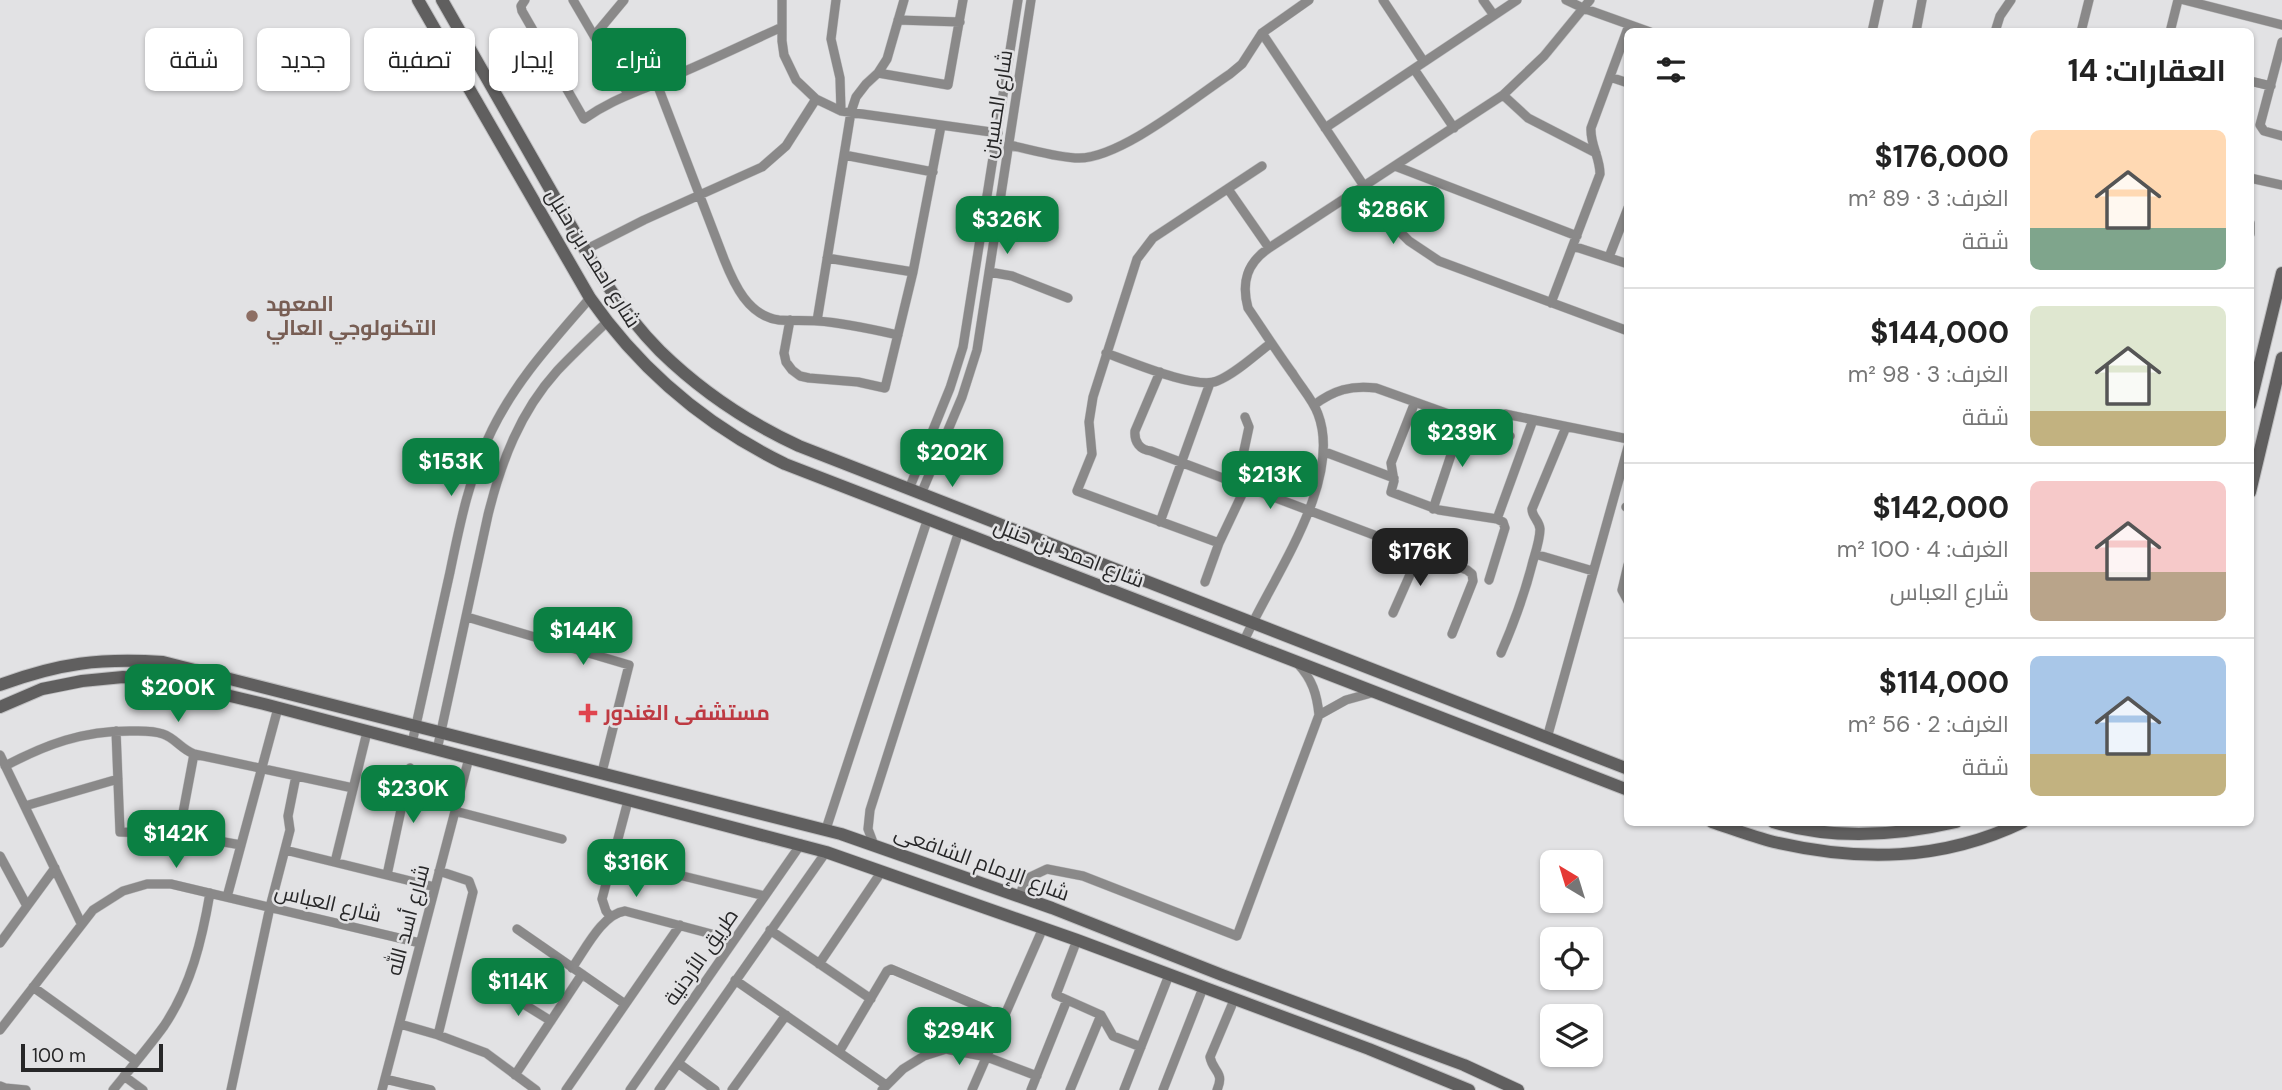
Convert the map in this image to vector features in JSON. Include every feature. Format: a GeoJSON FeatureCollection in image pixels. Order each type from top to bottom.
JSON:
{"type":"FeatureCollection","features":[{"type":"Feature","properties":{"kind":"street","name":"شارع احمد بن حنبل"},"geometry":{"type":"LineString","coordinates":[[418,0],[590,298],[607,322],[663,384],[733,436],[785,464],[1624,788]]}},
{"type":"Feature","properties":{"kind":"street","name":"شارع احمد بن حنبل"},"geometry":{"type":"LineString","coordinates":[[442,0],[585,250],[641,330],[699,386],[745,418],[799,446],[1624,767]]}},
{"type":"Feature","properties":{"kind":"street"},"geometry":{"type":"LineString","coordinates":[[524,0],[522,11],[584,119],[606,104],[637,91]]}},
{"type":"Feature","properties":{"kind":"street"},"geometry":{"type":"LineString","coordinates":[[573,0],[592,33]]}},
{"type":"Feature","properties":{"kind":"street"},"geometry":{"type":"LineString","coordinates":[[601,28],[624,0]]}},
{"type":"Feature","properties":{"kind":"street"},"geometry":{"type":"LineString","coordinates":[[782,0],[784,55],[796,80],[816,99],[846,111],[998,133]]}},
{"type":"Feature","properties":{"kind":"street"},"geometry":{"type":"LineString","coordinates":[[817,321],[844,155],[846,111],[831,40],[836,0]]}},
{"type":"Feature","properties":{"kind":"street"},"geometry":{"type":"LineString","coordinates":[[846,111],[866,84],[878,74],[887,59],[904,0]]}},
{"type":"Feature","properties":{"kind":"street"},"geometry":{"type":"LineString","coordinates":[[878,74],[948,85],[963,0]]}},
{"type":"Feature","properties":{"kind":"street","name":"شارع الحسين"},"geometry":{"type":"LineString","coordinates":[[915,492],[950,388],[965,333],[1018,0]]}},
{"type":"Feature","properties":{"kind":"street","name":"شارع الحسين"},"geometry":{"type":"LineString","coordinates":[[915,492],[971,373],[980,334],[1031,0]]}},
{"type":"Feature","properties":{"kind":"street"},"geometry":{"type":"LineString","coordinates":[[1009,145],[1078,158],[1103,155],[1127,143],[1230,74],[1242,64],[1262,33],[1309,0]]}},
{"type":"Feature","properties":{"kind":"street"},"geometry":{"type":"LineString","coordinates":[[1383,0],[1424,62]]}},
{"type":"Feature","properties":{"kind":"street"},"geometry":{"type":"LineString","coordinates":[[1483,0],[1493,14]]}},
{"type":"Feature","properties":{"kind":"street"},"geometry":{"type":"LineString","coordinates":[[1325,128],[1517,0]]}},
{"type":"Feature","properties":{"kind":"street"},"geometry":{"type":"LineString","coordinates":[[1566,0],[1586,3],[1598,13],[1638,28]]}},
{"type":"Feature","properties":{"kind":"street"},"geometry":{"type":"LineString","coordinates":[[1875,28],[1879,0]]}},
{"type":"Feature","properties":{"kind":"street"},"geometry":{"type":"LineString","coordinates":[[1917,28],[1922,0]]}},
{"type":"Feature","properties":{"kind":"street"},"geometry":{"type":"LineString","coordinates":[[1996,28],[2000,16],[2011,0]]}},
{"type":"Feature","properties":{"kind":"street"},"geometry":{"type":"LineString","coordinates":[[2082,28],[2089,0]]}},
{"type":"Feature","properties":{"kind":"street"},"geometry":{"type":"LineString","coordinates":[[2171,28],[2178,0]]}},
{"type":"Feature","properties":{"kind":"street"},"geometry":{"type":"LineString","coordinates":[[2184,0],[2282,25]]}},
{"type":"Feature","properties":{"kind":"street"},"geometry":{"type":"LineString","coordinates":[[1244,641],[1251,623],[1283,568],[1308,509],[1325,452],[1322,428],[1314,405],[1248,308],[1245,284],[1249,268],[1269,248],[1503,95],[1544,56],[1586,3]]}},
{"type":"Feature","properties":{"kind":"street"},"geometry":{"type":"LineString","coordinates":[[898,20],[960,22]]}},
{"type":"Feature","properties":{"kind":"street"},"geometry":{"type":"LineString","coordinates":[[686,71],[782,27]]}},
{"type":"Feature","properties":{"kind":"street"},"geometry":{"type":"LineString","coordinates":[[1262,33],[1384,216],[1409,241],[1439,261],[1624,330]]}},
{"type":"Feature","properties":{"kind":"street"},"geometry":{"type":"LineString","coordinates":[[1551,303],[1600,174],[1591,128],[1624,39]]}},
{"type":"Feature","properties":{"kind":"street"},"geometry":{"type":"LineString","coordinates":[[2282,42],[2260,125],[2264,131],[2282,136]]}},
{"type":"Feature","properties":{"kind":"street"},"geometry":{"type":"LineString","coordinates":[[1414,69],[1454,128]]}},
{"type":"Feature","properties":{"kind":"street"},"geometry":{"type":"LineString","coordinates":[[1610,77],[1624,82]]}},
{"type":"Feature","properties":{"kind":"street"},"geometry":{"type":"LineString","coordinates":[[2254,82],[2271,86]]}},
{"type":"Feature","properties":{"kind":"street"},"geometry":{"type":"LineString","coordinates":[[660,91],[723,259],[743,297],[764,314],[777,320],[817,321],[898,335]]}},
{"type":"Feature","properties":{"kind":"street"},"geometry":{"type":"LineString","coordinates":[[1503,95],[1528,118],[1598,154]]}},
{"type":"Feature","properties":{"kind":"street"},"geometry":{"type":"LineString","coordinates":[[585,250],[754,172],[786,146],[816,99]]}},
{"type":"Feature","properties":{"kind":"street"},"geometry":{"type":"LineString","coordinates":[[790,320],[784,353],[786,362],[800,376],[885,388],[912,272],[941,126]]}},
{"type":"Feature","properties":{"kind":"street"},"geometry":{"type":"LineString","coordinates":[[504,150],[522,139]]}},
{"type":"Feature","properties":{"kind":"street"},"geometry":{"type":"LineString","coordinates":[[844,155],[933,172]]}},
{"type":"Feature","properties":{"kind":"street"},"geometry":{"type":"LineString","coordinates":[[1219,543],[1077,491],[1092,454],[1090,410],[1133,271],[1144,248],[1153,238],[1262,166]]}},
{"type":"Feature","properties":{"kind":"street"},"geometry":{"type":"LineString","coordinates":[[1395,166],[1577,236]]}},
{"type":"Feature","properties":{"kind":"street"},"geometry":{"type":"LineString","coordinates":[[2254,179],[2282,185]]}},
{"type":"Feature","properties":{"kind":"street"},"geometry":{"type":"LineString","coordinates":[[1228,189],[1269,248]]}},
{"type":"Feature","properties":{"kind":"street"},"geometry":{"type":"LineString","coordinates":[[1609,257],[1624,218]]}},
{"type":"Feature","properties":{"kind":"street"},"geometry":{"type":"LineString","coordinates":[[1573,246],[1624,263]]}},
{"type":"Feature","properties":{"kind":"street"},"geometry":{"type":"LineString","coordinates":[[827,258],[912,272]]}},
{"type":"Feature","properties":{"kind":"street"},"geometry":{"type":"LineString","coordinates":[[989,272],[1013,275],[1068,298]]}},
{"type":"Feature","properties":{"kind":"street"},"geometry":{"type":"LineString","coordinates":[[2254,388],[2282,273]]}},
{"type":"Feature","properties":{"kind":"street"},"geometry":{"type":"LineString","coordinates":[[412,743],[463,511],[479,460],[513,393],[538,358],[590,298]]}},
{"type":"Feature","properties":{"kind":"street"},"geometry":{"type":"LineString","coordinates":[[437,750],[498,476],[512,439],[532,404],[556,373],[607,322]]}},
{"type":"Feature","properties":{"kind":"street"},"geometry":{"type":"LineString","coordinates":[[965,333],[980,334]]}},
{"type":"Feature","properties":{"kind":"street"},"geometry":{"type":"LineString","coordinates":[[1106,353],[1160,372],[1199,383],[1210,383],[1220,381],[1271,344]]}},
{"type":"Feature","properties":{"kind":"street"},"geometry":{"type":"LineString","coordinates":[[2254,475],[2282,358]]}},
{"type":"Feature","properties":{"kind":"street"},"geometry":{"type":"LineString","coordinates":[[1160,372],[1135,431],[1134,438],[1144,450],[1467,570],[1472,575],[1472,584],[1452,634]]}},
{"type":"Feature","properties":{"kind":"street"},"geometry":{"type":"LineString","coordinates":[[1160,522],[1210,383]]}},
{"type":"Feature","properties":{"kind":"street"},"geometry":{"type":"LineString","coordinates":[[1314,405],[1325,396],[1341,389],[1359,386],[1376,388],[1510,436]]}},
{"type":"Feature","properties":{"kind":"street"},"geometry":{"type":"LineString","coordinates":[[1415,402],[1391,463],[1394,478],[1391,492],[1433,509],[1503,522],[1505,528],[1489,580]]}},
{"type":"Feature","properties":{"kind":"street"},"geometry":{"type":"LineString","coordinates":[[1505,414],[1624,438]]}},
{"type":"Feature","properties":{"kind":"street"},"geometry":{"type":"LineString","coordinates":[[1205,582],[1241,484],[1245,438],[1250,427],[1245,417]]}},
{"type":"Feature","properties":{"kind":"street"},"geometry":{"type":"LineString","coordinates":[[733,436],[745,418]]}},
{"type":"Feature","properties":{"kind":"street"},"geometry":{"type":"LineString","coordinates":[[1433,509],[1463,419]]}},
{"type":"Feature","properties":{"kind":"street"},"geometry":{"type":"LineString","coordinates":[[1497,519],[1533,420]]}},
{"type":"Feature","properties":{"kind":"street"},"geometry":{"type":"LineString","coordinates":[[1502,653],[1526,592],[1540,531],[1532,509],[1566,427]]}},
{"type":"Feature","properties":{"kind":"street"},"geometry":{"type":"LineString","coordinates":[[1325,452],[1394,478]]}},
{"type":"Feature","properties":{"kind":"street"},"geometry":{"type":"LineString","coordinates":[[1548,738],[1624,461]]}},
{"type":"Feature","properties":{"kind":"street"},"geometry":{"type":"LineString","coordinates":[[826,829],[928,518]]}},
{"type":"Feature","properties":{"kind":"street"},"geometry":{"type":"LineString","coordinates":[[874,845],[868,829],[870,810],[960,531]]}},
{"type":"Feature","properties":{"kind":"street"},"geometry":{"type":"LineString","coordinates":[[1393,612],[1420,552]]}},
{"type":"Feature","properties":{"kind":"street"},"geometry":{"type":"LineString","coordinates":[[1535,554],[1592,571]]}},
{"type":"Feature","properties":{"kind":"street"},"geometry":{"type":"LineString","coordinates":[[467,617],[629,665],[603,772]]}},
{"type":"Feature","properties":{"kind":"street","name":"شارع الإمام الشافعى"},"geometry":{"type":"LineString","coordinates":[[0,685],[36,671],[78,662],[120,659],[163,662],[826,829],[1020,897],[1464,1066],[1518,1090]]}},
{"type":"Feature","properties":{"kind":"street"},"geometry":{"type":"LineString","coordinates":[[1020,897],[1030,877],[1047,869],[1083,876],[1237,936],[1319,715],[1314,686],[1296,662]]}},
{"type":"Feature","properties":{"kind":"street","name":"شارع الإمام الشافعى"},"geometry":{"type":"LineString","coordinates":[[0,707],[43,690],[82,681],[122,677],[163,680],[278,708],[826,852],[1077,940],[1369,1049],[1469,1090]]}},
{"type":"Feature","properties":{"kind":"street"},"geometry":{"type":"LineString","coordinates":[[1319,715],[1346,699],[1376,692]]}},
{"type":"Feature","properties":{"kind":"street"},"geometry":{"type":"LineString","coordinates":[[227,897],[278,708]]}},
{"type":"Feature","properties":{"kind":"street"},"geometry":{"type":"LineString","coordinates":[[5,765],[40,748],[77,736],[116,731],[159,732],[194,754],[353,788]]}},
{"type":"Feature","properties":{"kind":"street"},"geometry":{"type":"LineString","coordinates":[[116,731],[120,832],[179,834],[241,845]]}},
{"type":"Feature","properties":{"kind":"street"},"geometry":{"type":"LineString","coordinates":[[335,862],[367,732]]}},
{"type":"Feature","properties":{"kind":"street"},"geometry":{"type":"LineString","coordinates":[[179,834],[194,754]]}},
{"type":"Feature","properties":{"kind":"street"},"geometry":{"type":"LineString","coordinates":[[0,755],[81,923]]}},
{"type":"Feature","properties":{"kind":"street","name":"شارع أسد الله"},"geometry":{"type":"LineString","coordinates":[[382,1090],[469,758]]}},
{"type":"Feature","properties":{"kind":"street"},"geometry":{"type":"LineString","coordinates":[[387,875],[411,768]]}},
{"type":"Feature","properties":{"kind":"street"},"geometry":{"type":"LineString","coordinates":[[231,1090],[270,907],[290,830],[288,816],[296,776]]}},
{"type":"Feature","properties":{"kind":"street"},"geometry":{"type":"LineString","coordinates":[[24,806],[118,779]]}},
{"type":"Feature","properties":{"kind":"street"},"geometry":{"type":"LineString","coordinates":[[610,916],[602,899],[628,801]]}},
{"type":"Feature","properties":{"kind":"street"},"geometry":{"type":"LineString","coordinates":[[455,811],[562,839]]}},
{"type":"Feature","properties":{"kind":"street"},"geometry":{"type":"LineString","coordinates":[[1725,826],[1773,842],[1862,856],[1919,854],[1961,845],[2015,826]]}},
{"type":"Feature","properties":{"kind":"street"},"geometry":{"type":"LineString","coordinates":[[1786,826],[1828,834],[1864,834],[1913,826]]}},
{"type":"Feature","properties":{"kind":"street"},"geometry":{"type":"LineString","coordinates":[[1864,834],[1878,826]]}},
{"type":"Feature","properties":{"kind":"street","name":"طريق الأردنية"},"geometry":{"type":"LineString","coordinates":[[630,1090],[800,845]]}},
{"type":"Feature","properties":{"kind":"street"},"geometry":{"type":"LineString","coordinates":[[285,850],[435,887]]}},
{"type":"Feature","properties":{"kind":"street","name":"طريق الأردنية"},"geometry":{"type":"LineString","coordinates":[[659,1090],[826,852]]}},
{"type":"Feature","properties":{"kind":"street"},"geometry":{"type":"LineString","coordinates":[[0,856],[26,906]]}},
{"type":"Feature","properties":{"kind":"street"},"geometry":{"type":"LineString","coordinates":[[612,859],[765,896]]}},
{"type":"Feature","properties":{"kind":"street"},"geometry":{"type":"LineString","coordinates":[[0,943],[55,868]]}},
{"type":"Feature","properties":{"kind":"street"},"geometry":{"type":"LineString","coordinates":[[438,1035],[473,892],[469,881],[439,871]]}},
{"type":"Feature","properties":{"kind":"street"},"geometry":{"type":"LineString","coordinates":[[819,964],[882,871]]}},
{"type":"Feature","properties":{"kind":"street","name":"شارع العباس"},"geometry":{"type":"LineString","coordinates":[[0,1030],[93,910],[123,891],[146,884],[171,884],[420,943]]}},
{"type":"Feature","properties":{"kind":"street"},"geometry":{"type":"LineString","coordinates":[[113,1090],[164,1024],[187,983],[202,939],[210,893]]}},
{"type":"Feature","properties":{"kind":"street"},"geometry":{"type":"LineString","coordinates":[[572,968],[610,916],[625,911],[734,940]]}},
{"type":"Feature","properties":{"kind":"street"},"geometry":{"type":"LineString","coordinates":[[566,1090],[680,925]]}},
{"type":"Feature","properties":{"kind":"street"},"geometry":{"type":"LineString","coordinates":[[972,1090],[1043,928]]}},
{"type":"Feature","properties":{"kind":"street"},"geometry":{"type":"LineString","coordinates":[[517,929],[625,1004]]}},
{"type":"Feature","properties":{"kind":"street"},"geometry":{"type":"LineString","coordinates":[[770,930],[871,999]]}},
{"type":"Feature","properties":{"kind":"street"},"geometry":{"type":"LineString","coordinates":[[1077,940],[1056,992],[1058,997],[1101,1015],[1113,1036],[1141,1046]]}},
{"type":"Feature","properties":{"kind":"street"},"geometry":{"type":"LineString","coordinates":[[1185,981],[1192,963]]}},
{"type":"Feature","properties":{"kind":"street"},"geometry":{"type":"LineString","coordinates":[[839,1052],[887,971],[891,969],[1004,1017]]}},
{"type":"Feature","properties":{"kind":"street"},"geometry":{"type":"LineString","coordinates":[[515,1075],[582,974]]}},
{"type":"Feature","properties":{"kind":"street"},"geometry":{"type":"LineString","coordinates":[[1124,1090],[1169,975]]}},
{"type":"Feature","properties":{"kind":"street"},"geometry":{"type":"LineString","coordinates":[[735,980],[839,1052],[883,1087],[913,1062],[946,1049],[987,1057],[1037,1076]]}},
{"type":"Feature","properties":{"kind":"street"},"geometry":{"type":"LineString","coordinates":[[33,987],[136,1061]]}},
{"type":"Feature","properties":{"kind":"street"},"geometry":{"type":"LineString","coordinates":[[1163,1090],[1203,988]]}},
{"type":"Feature","properties":{"kind":"street"},"geometry":{"type":"LineString","coordinates":[[501,990],[551,1021]]}},
{"type":"Feature","properties":{"kind":"street"},"geometry":{"type":"LineString","coordinates":[[1031,1090],[1067,1000]]}},
{"type":"Feature","properties":{"kind":"street"},"geometry":{"type":"LineString","coordinates":[[1217,1090],[1220,1077],[1210,1056],[1234,1000]]}},
{"type":"Feature","properties":{"kind":"street"},"geometry":{"type":"LineString","coordinates":[[1070,1090],[1101,1015]]}},
{"type":"Feature","properties":{"kind":"street"},"geometry":{"type":"LineString","coordinates":[[732,1090],[786,1016]]}},
{"type":"Feature","properties":{"kind":"street"},"geometry":{"type":"LineString","coordinates":[[400,1024],[486,1053],[536,1090]]}},
{"type":"Feature","properties":{"kind":"street"},"geometry":{"type":"LineString","coordinates":[[678,1063],[715,1090]]}},
{"type":"Feature","properties":{"kind":"street"},"geometry":{"type":"LineString","coordinates":[[124,1076],[143,1090]]}},
{"type":"Feature","properties":{"kind":"street"},"geometry":{"type":"LineString","coordinates":[[386,1079],[430,1090]]}},
{"type":"Feature","properties":{"kind":"street"},"geometry":{"type":"LineString","coordinates":[[0,1086],[26,1090]]}},
{"type":"Feature","properties":{"kind":"place","name":"المعهد التكنولوجي العالي"},"geometry":{"type":"Point","coordinates":[252,316]}},
{"type":"Feature","properties":{"kind":"place","name":"مستشفى الغندور"},"geometry":{"type":"Point","coordinates":[588,713]}}]}
